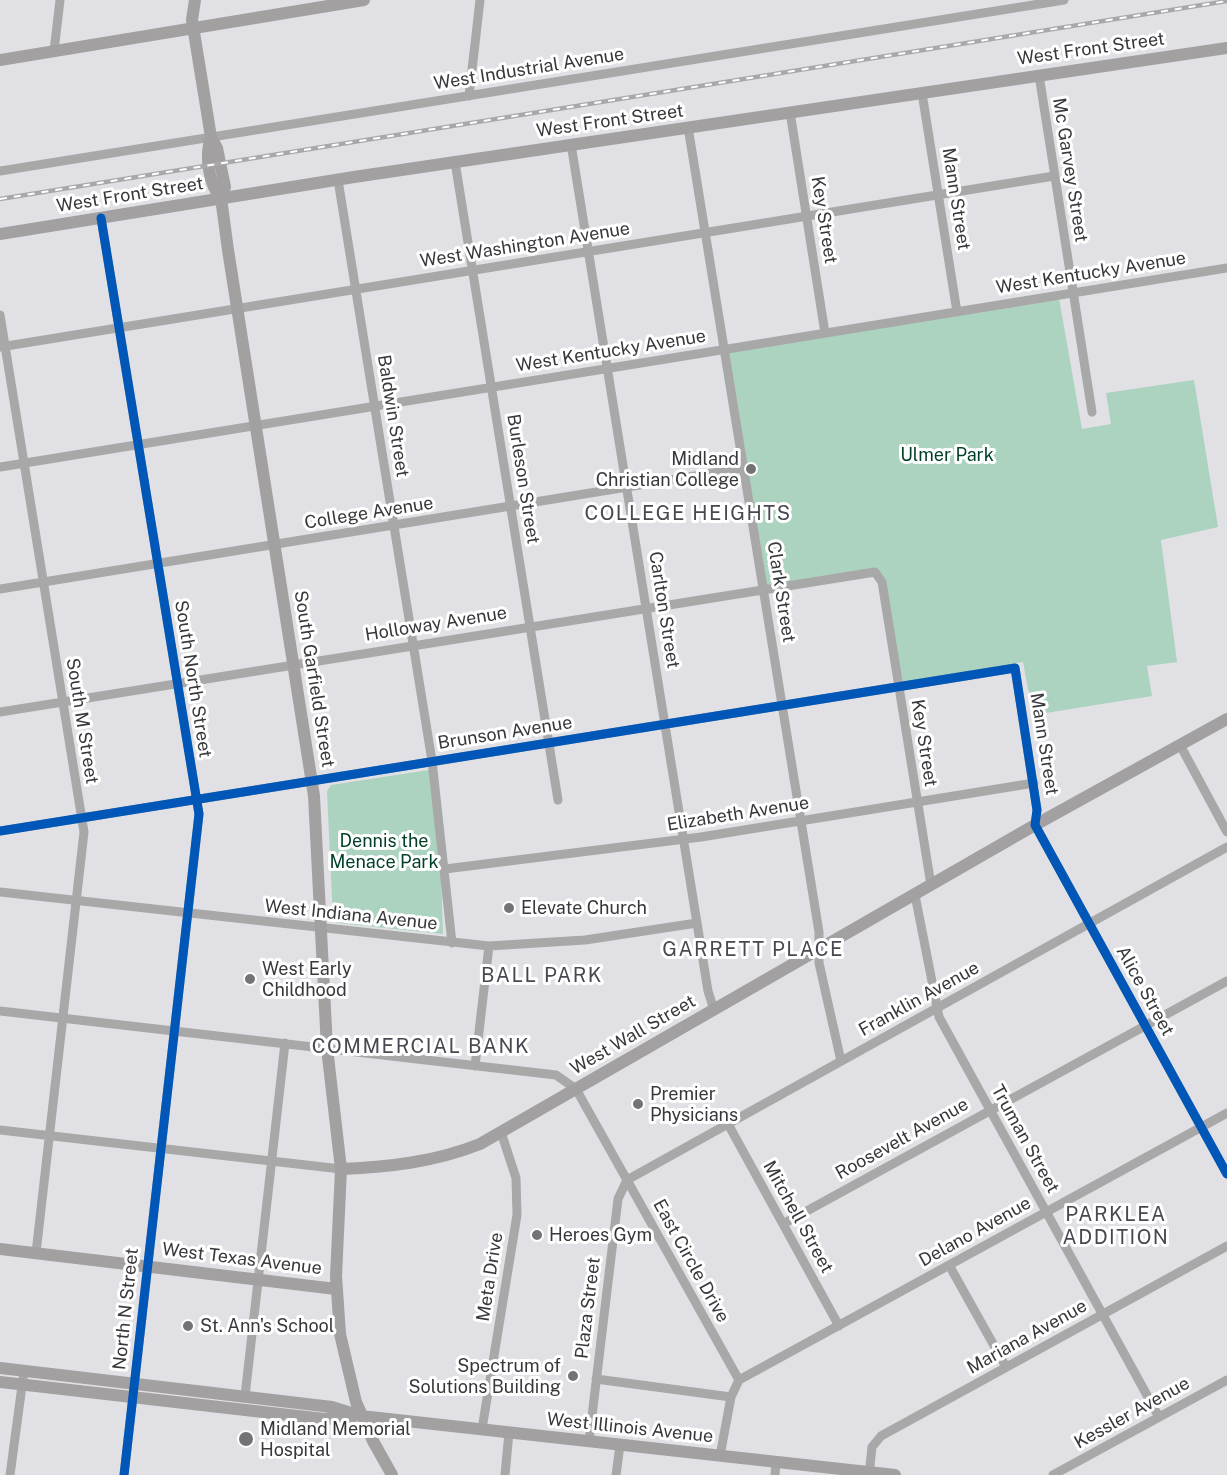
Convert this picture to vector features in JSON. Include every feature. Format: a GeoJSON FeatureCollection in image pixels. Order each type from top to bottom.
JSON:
{"type":"FeatureCollection","features":[{"type":"Feature","properties":{"kind":"main road","name":"South Garfield Street"},"geometry":{"type":"LineString","coordinates":[[195,0],[193,28],[211,137],[217,148],[225,187],[221,198],[237,308],[312,781],[327,1048],[341,1169],[336,1288],[344,1361],[361,1416],[392,1475]]}},
{"type":"Feature","properties":{"kind":"main road"},"geometry":{"type":"LineString","coordinates":[[0,60],[364,0]]}},
{"type":"Feature","properties":{"kind":"main road","name":"West Front Street"},"geometry":{"type":"LineString","coordinates":[[0,234],[571,144],[1227,48]]}},
{"type":"Feature","properties":{"kind":"main road","name":"West Wall Street"},"geometry":{"type":"LineString","coordinates":[[341,1169],[384,1167],[449,1155],[501,1132],[1035,825],[1227,718]]}},
{"type":"Feature","properties":{"kind":"main road","name":"West Texas Avenue"},"geometry":{"type":"LineString","coordinates":[[0,1249],[336,1288]]}},
{"type":"Feature","properties":{"kind":"main road","name":"West Illinois Avenue"},"geometry":{"type":"LineString","coordinates":[[0,1368],[332,1407],[361,1416],[895,1475]]}},
{"type":"Feature","properties":{"kind":"main road","name":"West Illinois Avenue"},"geometry":{"type":"LineString","coordinates":[[0,1382],[324,1419],[361,1416]]}},
{"type":"Feature","properties":{"kind":"street"},"geometry":{"type":"LineString","coordinates":[[54,51],[60,0]]}},
{"type":"Feature","properties":{"kind":"street"},"geometry":{"type":"LineString","coordinates":[[469,96],[480,0]]}},
{"type":"Feature","properties":{"kind":"street","name":"West Industrial Avenue"},"geometry":{"type":"LineString","coordinates":[[0,171],[1064,0]]}},
{"type":"Feature","properties":{"kind":"street","name":"Mc Garvey Street"},"geometry":{"type":"LineString","coordinates":[[1039,75],[1092,412]]}},
{"type":"Feature","properties":{"kind":"street","name":"Mann Street"},"geometry":{"type":"LineString","coordinates":[[922,93],[957,312]]}},
{"type":"Feature","properties":{"kind":"street","name":"Key Street"},"geometry":{"type":"LineString","coordinates":[[790,112],[825,333]]}},
{"type":"Feature","properties":{"kind":"street","name":"Clark Street"},"geometry":{"type":"LineString","coordinates":[[688,127],[819,932],[819,963],[841,1061]]}},
{"type":"Feature","properties":{"kind":"street","name":"Carlton Street"},"geometry":{"type":"LineString","coordinates":[[571,144],[697,923],[714,1010]]}},
{"type":"Feature","properties":{"kind":"street","name":"Burleson Street"},"geometry":{"type":"LineString","coordinates":[[455,162],[558,801]]}},
{"type":"Feature","properties":{"kind":"street","name":"West Washington Avenue"},"geometry":{"type":"LineString","coordinates":[[3,347],[1054,176]]}},
{"type":"Feature","properties":{"kind":"street","name":"Baldwin Street"},"geometry":{"type":"LineString","coordinates":[[338,180],[432,761],[452,943]]}},
{"type":"Feature","properties":{"kind":"street","name":"South North Street"},"geometry":{"type":"LineString","coordinates":[[101,218],[199,814],[160,1148]]}},
{"type":"Feature","properties":{"kind":"street","name":"West Kentucky Avenue"},"geometry":{"type":"LineString","coordinates":[[0,466],[1227,268]]}},
{"type":"Feature","properties":{"kind":"street","name":"South M Street"},"geometry":{"type":"LineString","coordinates":[[0,315],[3,347],[84,832],[36,1253]]}},
{"type":"Feature","properties":{"kind":"street","name":"College Avenue"},"geometry":{"type":"LineString","coordinates":[[0,589],[744,468]]}},
{"type":"Feature","properties":{"kind":"street","name":"Holloway Avenue"},"geometry":{"type":"LineString","coordinates":[[0,712],[764,588],[867,572],[877,573]]}},
{"type":"Feature","properties":{"kind":"street","name":"Key Street"},"geometry":{"type":"LineString","coordinates":[[877,573],[882,582],[931,885]]}},
{"type":"Feature","properties":{"kind":"street","name":"Mann Street"},"geometry":{"type":"LineString","coordinates":[[1016,668],[1034,783],[1037,810],[1035,825]]}},
{"type":"Feature","properties":{"kind":"street","name":"Brunson Avenue"},"geometry":{"type":"LineString","coordinates":[[0,831],[1016,668]]}},
{"type":"Feature","properties":{"kind":"street"},"geometry":{"type":"LineString","coordinates":[[1180,745],[1227,832]]}},
{"type":"Feature","properties":{"kind":"street","name":"Elizabeth Avenue"},"geometry":{"type":"LineString","coordinates":[[445,869],[684,839],[1034,783]]}},
{"type":"Feature","properties":{"kind":"street","name":"Alice Street"},"geometry":{"type":"LineString","coordinates":[[1035,825],[1227,1174]]}},
{"type":"Feature","properties":{"kind":"street","name":"Franklin Avenue"},"geometry":{"type":"LineString","coordinates":[[627,1180],[1227,847]]}},
{"type":"Feature","properties":{"kind":"street","name":"West Indiana Avenue"},"geometry":{"type":"LineString","coordinates":[[0,892],[489,946],[585,940],[697,923]]}},
{"type":"Feature","properties":{"kind":"street","name":"Truman Street"},"geometry":{"type":"LineString","coordinates":[[915,895],[939,1017],[1159,1417]]}},
{"type":"Feature","properties":{"kind":"street"},"geometry":{"type":"LineString","coordinates":[[475,1066],[489,946]]}},
{"type":"Feature","properties":{"kind":"street","name":"Roosevelt Avenue"},"geometry":{"type":"LineString","coordinates":[[783,1224],[1227,981]]}},
{"type":"Feature","properties":{"kind":"street"},"geometry":{"type":"LineString","coordinates":[[0,1011],[556,1075],[576,1089]]}},
{"type":"Feature","properties":{"kind":"street"},"geometry":{"type":"LineString","coordinates":[[245,1396],[285,1043]]}},
{"type":"Feature","properties":{"kind":"street","name":"East Circle Drive"},"geometry":{"type":"LineString","coordinates":[[576,1089],[739,1380]]}},
{"type":"Feature","properties":{"kind":"street","name":"Delano Avenue"},"geometry":{"type":"LineString","coordinates":[[739,1380],[1227,1113]]}},
{"type":"Feature","properties":{"kind":"street","name":"Mitchell Street"},"geometry":{"type":"LineString","coordinates":[[728,1124],[839,1326]]}},
{"type":"Feature","properties":{"kind":"street","name":"West Wall Street"},"geometry":{"type":"LineString","coordinates":[[0,1130],[341,1169]]}},
{"type":"Feature","properties":{"kind":"street","name":"Meta Drive"},"geometry":{"type":"LineString","coordinates":[[482,1430],[517,1215],[516,1178],[501,1132]]}},
{"type":"Feature","properties":{"kind":"street","name":"North N Street"},"geometry":{"type":"LineString","coordinates":[[124,1475],[160,1148]]}},
{"type":"Feature","properties":{"kind":"street","name":"Plaza Street"},"geometry":{"type":"LineString","coordinates":[[589,1441],[618,1199],[627,1180]]}},
{"type":"Feature","properties":{"kind":"street","name":"Mariana Avenue"},"geometry":{"type":"LineString","coordinates":[[869,1473],[872,1447],[881,1436],[1227,1246]]}},
{"type":"Feature","properties":{"kind":"street"},"geometry":{"type":"LineString","coordinates":[[949,1265],[1006,1367]]}},
{"type":"Feature","properties":{"kind":"street"},"geometry":{"type":"LineString","coordinates":[[10,1475],[24,1371]]}},
{"type":"Feature","properties":{"kind":"street"},"geometry":{"type":"LineString","coordinates":[[596,1379],[731,1397]]}},
{"type":"Feature","properties":{"kind":"street"},"geometry":{"type":"LineString","coordinates":[[720,1456],[731,1397],[739,1380]]}},
{"type":"Feature","properties":{"kind":"street","name":"Kessler Avenue"},"geometry":{"type":"LineString","coordinates":[[1053,1475],[1227,1380]]}},
{"type":"Feature","properties":{"kind":"street"},"geometry":{"type":"LineString","coordinates":[[505,1475],[509,1432]]}},
{"type":"Feature","properties":{"kind":"street"},"geometry":{"type":"LineString","coordinates":[[616,1475],[620,1445]]}},
{"type":"Feature","properties":{"kind":"street"},"geometry":{"type":"LineString","coordinates":[[775,1475],[777,1462]]}},
{"type":"Feature","properties":{"kind":"green space","name":"Ulmer Park"},"geometry":{"type":"Polygon","coordinates":[[[1059,298],[1082,429],[1111,424],[1106,393],[1194,380],[1218,527],[1161,540],[1177,662],[1147,666],[1152,696],[1033,715],[1023,662],[903,683],[879,573],[765,587],[726,351],[1059,298]]]}},
{"type":"Feature","properties":{"kind":"green space","name":"Dennis the Menace Park"},"geometry":{"type":"Polygon","coordinates":[[[429,770],[441,875],[443,934],[337,923],[333,919],[327,791],[331,785],[429,770]]]}},
{"type":"Feature","properties":{"kind":"railway"},"geometry":{"type":"LineString","coordinates":[[0,199],[1227,1]]}},
{"type":"Feature","properties":{"kind":"cycle path"},"geometry":{"type":"LineString","coordinates":[[101,218],[199,814],[124,1475]]}},
{"type":"Feature","properties":{"kind":"cycle path"},"geometry":{"type":"LineString","coordinates":[[0,831],[1015,668],[1037,810],[1035,825],[1227,1174]]}},
{"type":"Feature","properties":{"kind":"place","name":"Midland Christian College"},"geometry":{"type":"Point","coordinates":[751,469]}},
{"type":"Feature","properties":{"kind":"place","name":"Elevate Church"},"geometry":{"type":"Point","coordinates":[509,908]}},
{"type":"Feature","properties":{"kind":"place","name":"West Early Childhood"},"geometry":{"type":"Point","coordinates":[250,979]}},
{"type":"Feature","properties":{"kind":"place","name":"Premier Physicians"},"geometry":{"type":"Point","coordinates":[638,1104]}},
{"type":"Feature","properties":{"kind":"place","name":"Heroes Gym"},"geometry":{"type":"Point","coordinates":[537,1235]}},
{"type":"Feature","properties":{"kind":"place","name":"St. Ann's School"},"geometry":{"type":"Point","coordinates":[188,1326]}},
{"type":"Feature","properties":{"kind":"place","name":"Spectrum of Solutions Building"},"geometry":{"type":"Point","coordinates":[573,1376]}},
{"type":"Feature","properties":{"kind":"place","name":"Midland Memorial Hospital"},"geometry":{"type":"Point","coordinates":[246,1439]}},
{"type":"Feature","properties":{"kind":"district","name":"COLLEGE HEIGHTS"},"geometry":{"type":"Point","coordinates":[688,514]}},
{"type":"Feature","properties":{"kind":"district","name":"GARRETT PLACE"},"geometry":{"type":"Point","coordinates":[753,950]}},
{"type":"Feature","properties":{"kind":"district","name":"BALL PARK"},"geometry":{"type":"Point","coordinates":[542,976]}},
{"type":"Feature","properties":{"kind":"district","name":"COMMERCIAL BANK"},"geometry":{"type":"Point","coordinates":[421,1047]}},
{"type":"Feature","properties":{"kind":"district","name":"PARKLEA ADDITION"},"geometry":{"type":"Point","coordinates":[1116,1226]}}]}
